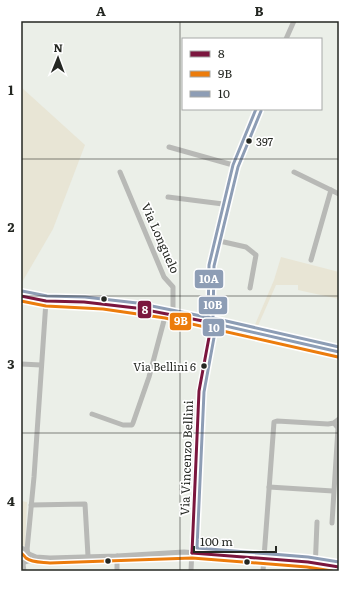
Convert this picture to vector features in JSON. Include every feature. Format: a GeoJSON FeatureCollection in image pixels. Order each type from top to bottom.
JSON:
{"type":"FeatureCollection","features":[{"type":"Feature","properties":{"kind":"street"},"geometry":{"type":"LineString","coordinates":[[286,38],[294,21]]}},
{"type":"Feature","properties":{"kind":"street","name":"Via Vincenzo Bellini"},"geometry":{"type":"LineString","coordinates":[[191,571],[199,391],[210,332],[208,322],[209,265],[233,165],[256,110]]}},
{"type":"Feature","properties":{"kind":"street"},"geometry":{"type":"LineString","coordinates":[[169,147],[233,165]]}},
{"type":"Feature","properties":{"kind":"street","name":"Via Longuelo"},"geometry":{"type":"LineString","coordinates":[[92,414],[125,425],[132,425],[169,314],[173,287],[164,277],[120,172]]}},
{"type":"Feature","properties":{"kind":"street"},"geometry":{"type":"LineString","coordinates":[[294,172],[339,194]]}},
{"type":"Feature","properties":{"kind":"street"},"geometry":{"type":"LineString","coordinates":[[311,260],[331,190]]}},
{"type":"Feature","properties":{"kind":"street"},"geometry":{"type":"LineString","coordinates":[[168,197],[223,204]]}},
{"type":"Feature","properties":{"kind":"street"},"geometry":{"type":"LineString","coordinates":[[215,240],[246,247],[256,255],[250,288]]}},
{"type":"Feature","properties":{"kind":"street"},"geometry":{"type":"LineString","coordinates":[[21,296],[46,301],[103,304],[169,314],[339,351]]}},
{"type":"Feature","properties":{"kind":"street"},"geometry":{"type":"LineString","coordinates":[[24,571],[24,563],[28,552],[46,301]]}},
{"type":"Feature","properties":{"kind":"street"},"geometry":{"type":"LineString","coordinates":[[21,364],[41,365]]}},
{"type":"Feature","properties":{"kind":"street"},"geometry":{"type":"LineString","coordinates":[[263,571],[274,422],[328,424],[334,423],[339,419]]}},
{"type":"Feature","properties":{"kind":"street"},"geometry":{"type":"LineString","coordinates":[[332,523],[333,491],[337,478],[338,428],[334,423]]}},
{"type":"Feature","properties":{"kind":"street"},"geometry":{"type":"LineString","coordinates":[[269,487],[333,491]]}},
{"type":"Feature","properties":{"kind":"street"},"geometry":{"type":"LineString","coordinates":[[31,505],[85,504],[88,556]]}},
{"type":"Feature","properties":{"kind":"street"},"geometry":{"type":"LineString","coordinates":[[315,571],[316,522]]}},
{"type":"Feature","properties":{"kind":"street"},"geometry":{"type":"LineString","coordinates":[[21,548],[36,557],[50,558],[192,552],[315,563],[339,567]]}},
{"type":"Feature","properties":{"kind":"street"},"geometry":{"type":"LineString","coordinates":[[117,556],[117,571]]}},
{"type":"Feature","properties":{"kind":"street"},"geometry":{"type":"LineString","coordinates":[[24,563],[50,558]]}},
{"type":"Feature","properties":{"kind":"shaded area"},"geometry":{"type":"Polygon","coordinates":[[[21,87],[85,145],[53,229],[21,284],[21,87]]]}},
{"type":"Feature","properties":{"kind":"shaded area"},"geometry":{"type":"Polygon","coordinates":[[[281,257],[339,272],[339,299],[298,290],[298,285],[276,285],[257,328],[254,327],[274,280],[281,257]]]}},
{"type":"Feature","properties":{"kind":"shaded area"},"geometry":{"type":"Polygon","coordinates":[[[21,501],[27,502],[25,546],[21,545],[21,501]]]}},
{"type":"Feature","properties":{"kind":"transit line","name":"10A"},"geometry":{"type":"LineString","coordinates":[[256,110],[233,165],[209,265],[208,322],[339,352]]}},
{"type":"Feature","properties":{"kind":"transit line","name":"10B"},"geometry":{"type":"LineString","coordinates":[[261,111],[238,167],[214,266],[213,318],[339,347]]}},
{"type":"Feature","properties":{"kind":"transit line","name":"10"},"geometry":{"type":"LineString","coordinates":[[22,291],[47,296],[85,297],[137,303],[211,318],[215,332],[204,392],[197,548],[308,557],[339,562]]}},
{"type":"Feature","properties":{"kind":"transit line","name":"8"},"geometry":{"type":"LineString","coordinates":[[21,296],[46,301],[84,302],[136,308],[208,322]]}},
{"type":"Feature","properties":{"kind":"transit line","name":"9B"},"geometry":{"type":"LineString","coordinates":[[21,301],[46,306],[103,309],[165,318],[338,357]]}},
{"type":"Feature","properties":{"kind":"transit line","name":"8"},"geometry":{"type":"LineString","coordinates":[[192,553],[199,391],[210,332],[208,322]]}},
{"type":"Feature","properties":{"kind":"transit line","name":"9B"},"geometry":{"type":"LineString","coordinates":[[21,553],[31,561],[50,563],[192,558],[307,567],[332,571]]}},
{"type":"Feature","properties":{"kind":"transit line","name":"8"},"geometry":{"type":"LineString","coordinates":[[192,553],[308,562],[339,567]]}},
{"type":"Feature","properties":{"kind":"place","name":"397"},"geometry":{"type":"Point","coordinates":[249,141]}},
{"type":"Feature","properties":{"kind":"place","name":"Via Bellini 6"},"geometry":{"type":"Point","coordinates":[204,366]}}]}
